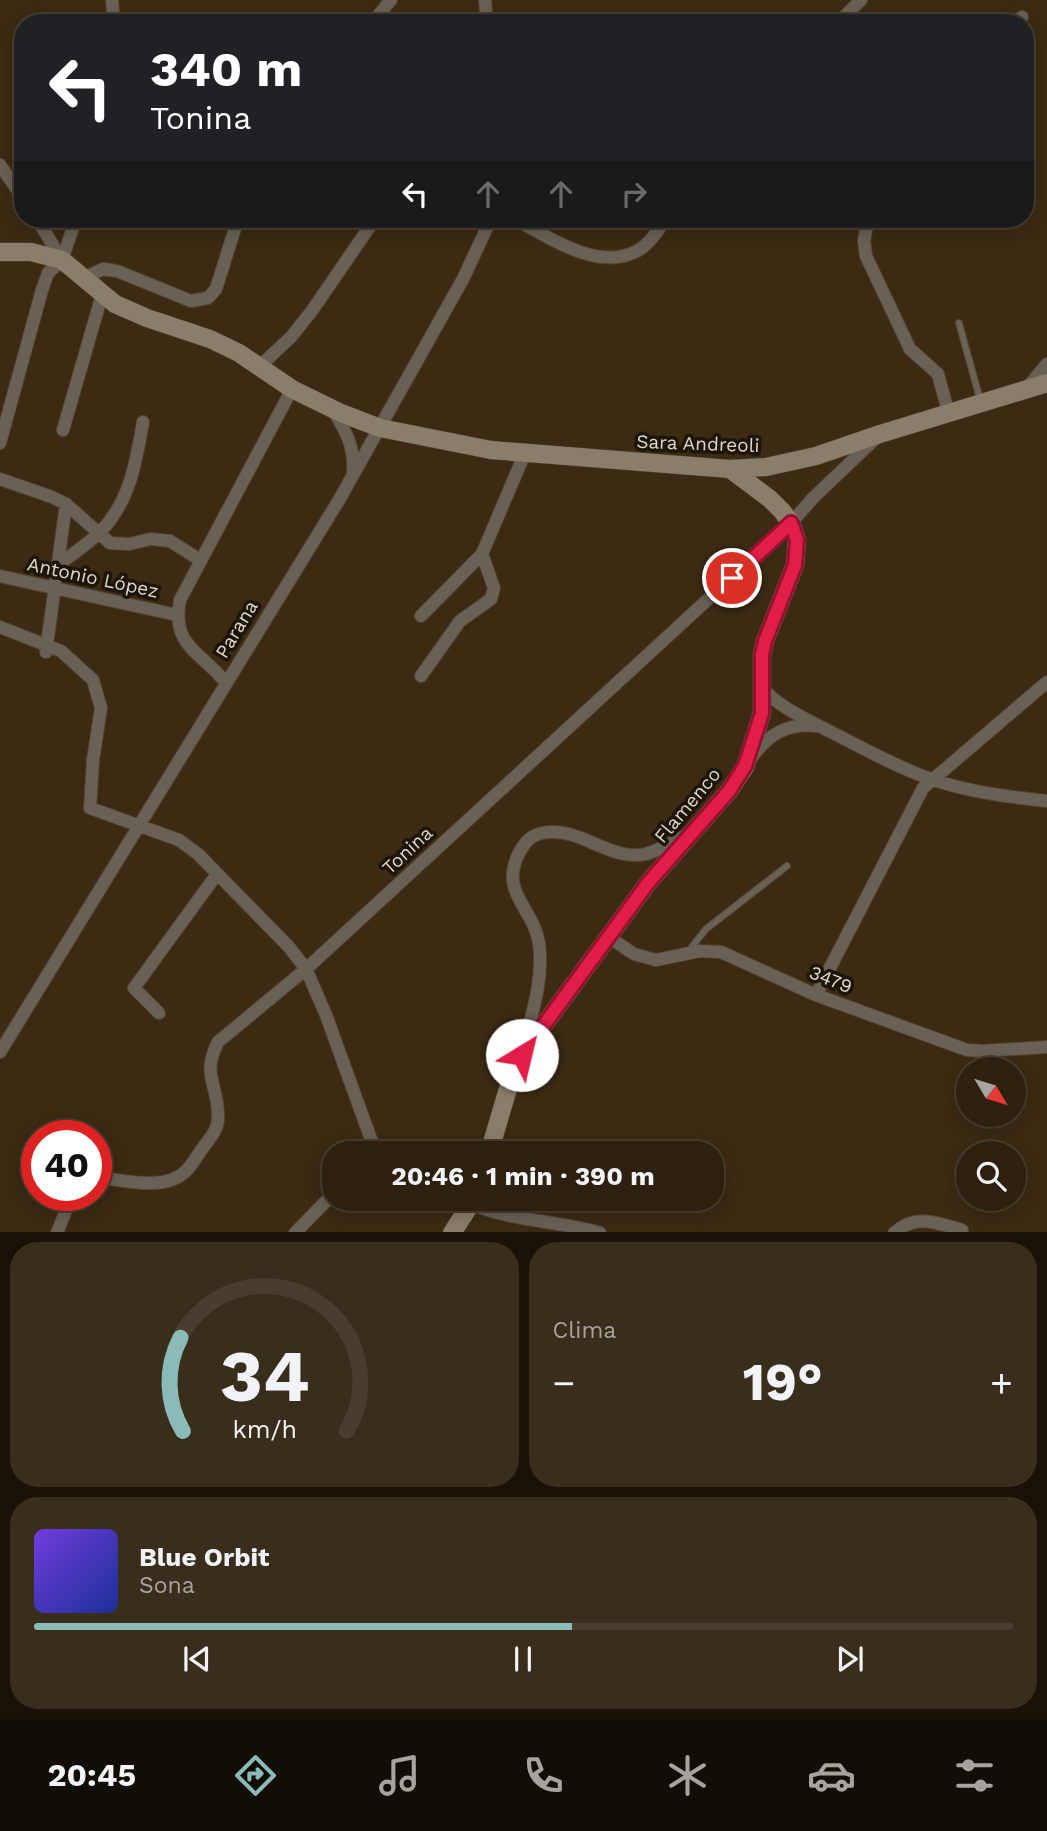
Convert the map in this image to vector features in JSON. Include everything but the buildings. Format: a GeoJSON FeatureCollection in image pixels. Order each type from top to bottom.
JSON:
{"type":"FeatureCollection","features":[{"type":"Feature","properties":{"kind":"street"},"geometry":{"type":"LineString","coordinates":[[847,14],[861,0]]}},
{"type":"Feature","properties":{"kind":"street"},"geometry":{"type":"LineString","coordinates":[[0,165],[14,184]]}},
{"type":"Feature","properties":{"kind":"street"},"geometry":{"type":"LineString","coordinates":[[42,228],[62,260]]}},
{"type":"Feature","properties":{"kind":"street"},"geometry":{"type":"LineString","coordinates":[[0,443],[42,290],[48,273],[62,260],[73,228]]}},
{"type":"Feature","properties":{"kind":"street"},"geometry":{"type":"LineString","coordinates":[[84,278],[103,269],[117,271],[191,301],[208,298],[216,289],[235,228]]}},
{"type":"Feature","properties":{"kind":"street"},"geometry":{"type":"LineString","coordinates":[[260,366],[291,337],[312,312],[369,228]]}},
{"type":"Feature","properties":{"kind":"street","name":"Parana"},"geometry":{"type":"LineString","coordinates":[[0,1052],[352,477],[463,279],[487,228]]}},
{"type":"Feature","properties":{"kind":"street"},"geometry":{"type":"LineString","coordinates":[[532,228],[572,250],[600,256],[624,255],[638,251],[659,228]]}},
{"type":"Feature","properties":{"kind":"street"},"geometry":{"type":"LineString","coordinates":[[866,228],[864,241],[866,256],[909,349],[938,374],[949,415]]}},
{"type":"Feature","properties":{"kind":"street"},"geometry":{"type":"LineString","coordinates":[[0,252],[31,252],[62,260]]}},
{"type":"Feature","properties":{"kind":"street","name":"Sara Andreoli"},"geometry":{"type":"LineString","coordinates":[[62,260],[102,295],[147,318],[210,339],[260,366],[292,388],[332,408],[380,428],[491,450],[730,469],[790,463],[1047,383]]}},
{"type":"Feature","properties":{"kind":"street"},"geometry":{"type":"LineString","coordinates":[[63,430],[102,295]]}},
{"type":"Feature","properties":{"kind":"street"},"geometry":{"type":"LineString","coordinates":[[1024,391],[1047,364]]}},
{"type":"Feature","properties":{"kind":"street"},"geometry":{"type":"LineString","coordinates":[[226,683],[179,631],[177,615],[180,600],[292,388]]}},
{"type":"Feature","properties":{"kind":"street"},"geometry":{"type":"LineString","coordinates":[[332,408],[349,438],[354,456],[352,477]]}},
{"type":"Feature","properties":{"kind":"street"},"geometry":{"type":"LineString","coordinates":[[57,566],[98,534],[126,496],[134,471],[143,422]]}},
{"type":"Feature","properties":{"kind":"street","name":"Tonina"},"geometry":{"type":"LineString","coordinates":[[112,1178],[169,1181],[185,1172],[218,1125],[217,1101],[209,1073],[210,1057],[218,1042],[306,969],[791,523],[813,498],[880,434]]}},
{"type":"Feature","properties":{"kind":"street"},"geometry":{"type":"LineString","coordinates":[[421,616],[482,554],[525,453]]}},
{"type":"Feature","properties":{"kind":"street"},"geometry":{"type":"LineString","coordinates":[[730,469],[770,499],[791,523]]}},
{"type":"Feature","properties":{"kind":"street"},"geometry":{"type":"LineString","coordinates":[[0,480],[66,504],[110,543],[129,544],[151,539],[170,541],[200,560]]}},
{"type":"Feature","properties":{"kind":"street"},"geometry":{"type":"LineString","coordinates":[[46,649],[66,504]]}},
{"type":"Feature","properties":{"kind":"street","name":"Flamenco"},"geometry":{"type":"LineString","coordinates":[[493,1141],[510,1083],[522,1055],[607,936],[648,883],[729,791],[745,766],[760,721],[762,655],[765,641],[795,565],[797,540],[791,523]]}},
{"type":"Feature","properties":{"kind":"street"},"geometry":{"type":"LineString","coordinates":[[421,676],[460,621],[491,599],[495,588],[482,554]]}},
{"type":"Feature","properties":{"kind":"street","name":"Antonio López"},"geometry":{"type":"LineString","coordinates":[[0,576],[177,615]]}},
{"type":"Feature","properties":{"kind":"street"},"geometry":{"type":"LineString","coordinates":[[0,627],[46,649],[61,651],[93,680],[101,708],[93,760],[90,808],[179,839],[198,854],[289,947],[306,969],[326,1015],[371,1141]]}},
{"type":"Feature","properties":{"kind":"street"},"geometry":{"type":"LineString","coordinates":[[816,995],[923,788],[1047,682]]}},
{"type":"Feature","properties":{"kind":"street"},"geometry":{"type":"LineString","coordinates":[[762,688],[778,702],[820,726],[888,761],[933,780],[1002,796],[1047,801]]}},
{"type":"Feature","properties":{"kind":"street"},"geometry":{"type":"LineString","coordinates":[[745,766],[764,741],[782,729],[802,724],[820,726]]}},
{"type":"Feature","properties":{"kind":"street"},"geometry":{"type":"LineString","coordinates":[[522,1055],[537,994],[540,968],[538,940],[514,891],[511,878],[513,864],[526,841],[546,832],[572,835],[614,853],[632,855],[646,854],[692,833]]}},
{"type":"Feature","properties":{"kind":"street"},"geometry":{"type":"LineString","coordinates":[[159,1013],[134,988],[217,874]]}},
{"type":"Feature","properties":{"kind":"street","name":"3479"},"geometry":{"type":"LineString","coordinates":[[607,936],[643,957],[656,960],[700,951],[721,952],[816,995],[967,1050],[1047,1047]]}},
{"type":"Feature","properties":{"kind":"street"},"geometry":{"type":"LineString","coordinates":[[296,1232],[322,1205]]}},
{"type":"Feature","properties":{"kind":"street"},"geometry":{"type":"LineString","coordinates":[[57,1232],[66,1211]]}},
{"type":"Feature","properties":{"kind":"street"},"geometry":{"type":"LineString","coordinates":[[453,1232],[464,1211]]}},
{"type":"Feature","properties":{"kind":"street"},"geometry":{"type":"LineString","coordinates":[[494,1211],[509,1217],[578,1226],[597,1232]]}},
{"type":"Feature","properties":{"kind":"street"},"geometry":{"type":"LineString","coordinates":[[895,1232],[901,1226],[922,1219],[962,1230]]}},
{"type":"Feature","properties":{"kind":"lane"},"geometry":{"type":"LineString","coordinates":[[959,323],[982,404]]}},
{"type":"Feature","properties":{"kind":"lane"},"geometry":{"type":"LineString","coordinates":[[686,954],[706,929],[787,866]]}},
{"type":"Feature","properties":{"kind":"route"},"geometry":{"type":"LineString","coordinates":[[522,1055],[607,936],[648,883],[729,791],[745,766],[762,713],[762,655],[765,641],[795,565],[797,540],[791,523],[732,578]]}}]}
